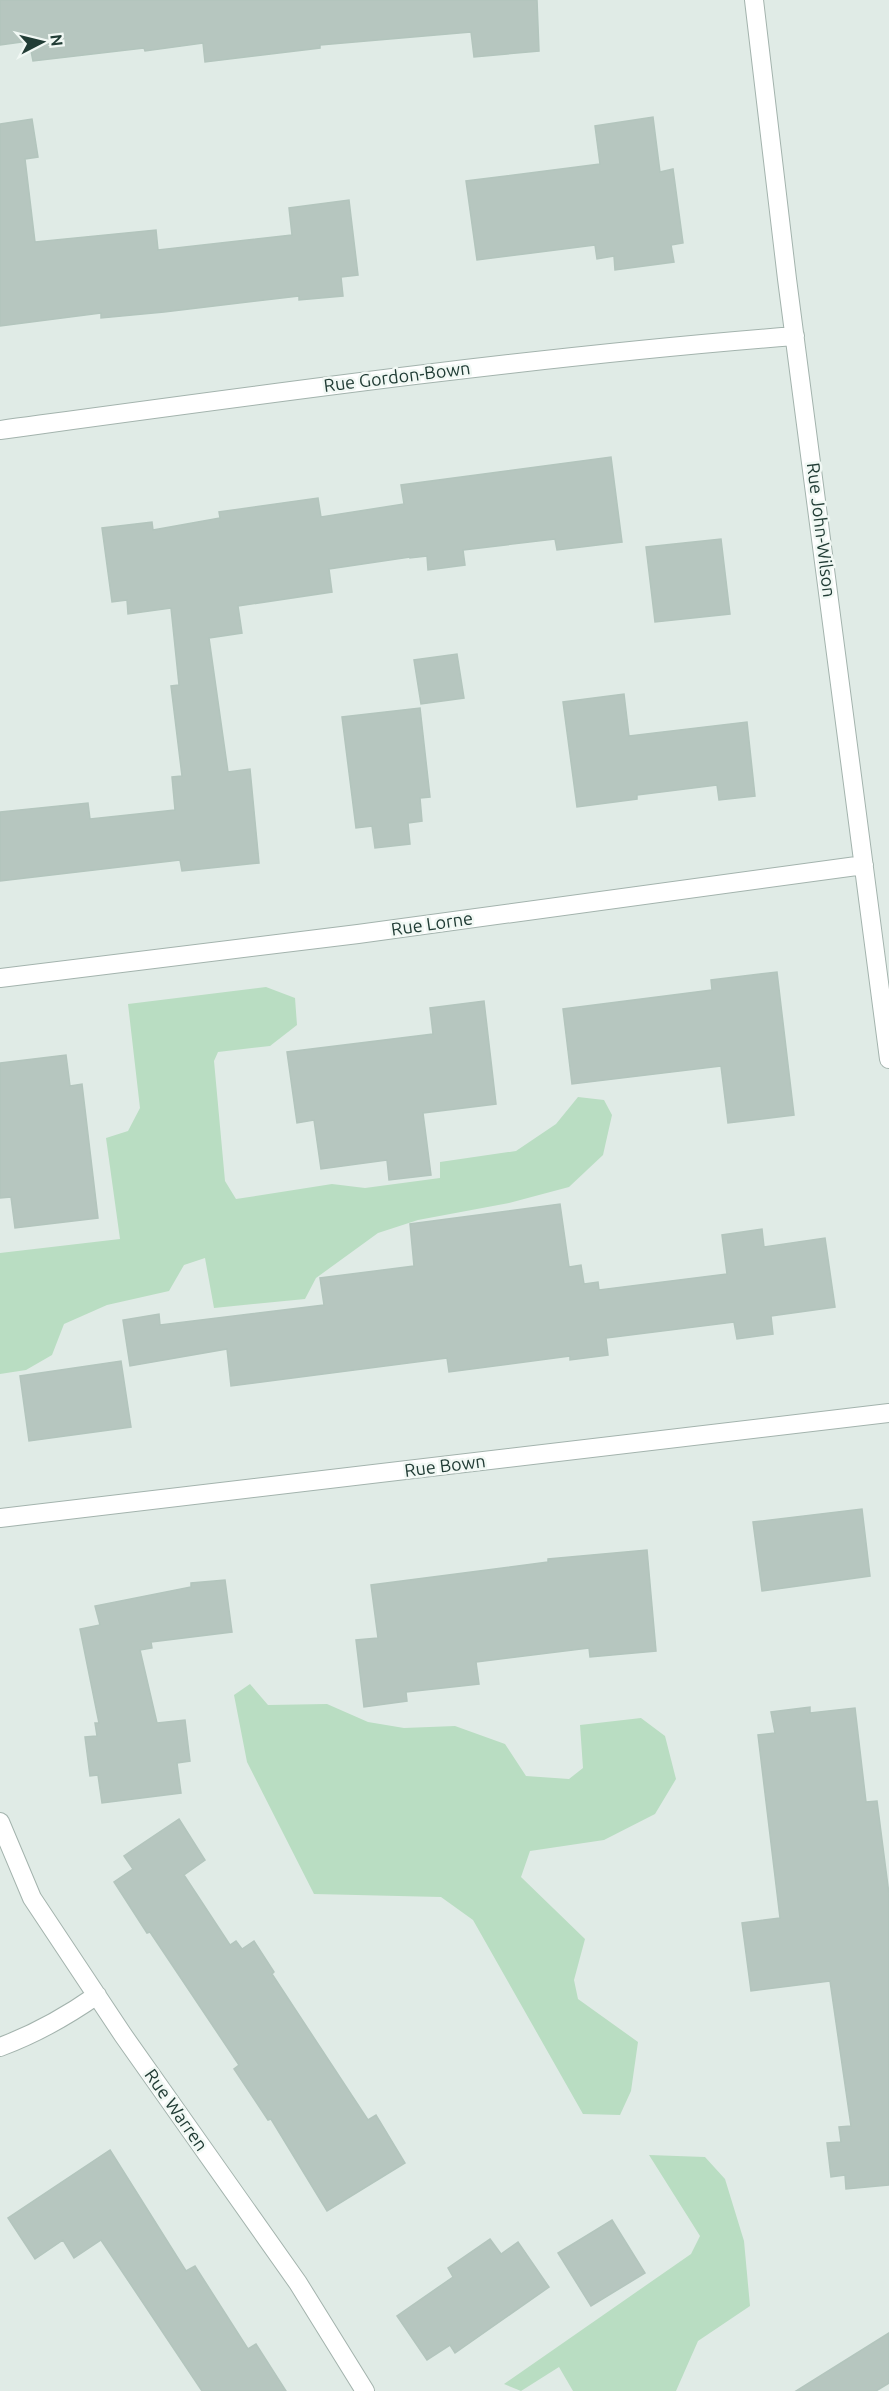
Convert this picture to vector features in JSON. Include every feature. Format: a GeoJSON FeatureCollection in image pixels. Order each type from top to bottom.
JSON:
{"type":"FeatureCollection","features":[{"type":"Feature","properties":{"kind":"street","name":"Rue John-Wilson"},"geometry":{"type":"LineString","coordinates":[[754,0],[795,336],[889,1059]]}},
{"type":"Feature","properties":{"kind":"street","name":"Rue Gordon-Bown"},"geometry":{"type":"LineString","coordinates":[[0,430],[322,386],[567,357],[795,336]]}},
{"type":"Feature","properties":{"kind":"street","name":"Rue Lorne"},"geometry":{"type":"LineString","coordinates":[[0,978],[358,934],[864,865]]}},
{"type":"Feature","properties":{"kind":"street","name":"Rue Bown"},"geometry":{"type":"LineString","coordinates":[[0,1518],[889,1413]]}},
{"type":"Feature","properties":{"kind":"street","name":"Rue Warren"},"geometry":{"type":"LineString","coordinates":[[0,1822],[32,1898],[298,2283],[365,2391]]}},
{"type":"Feature","properties":{"kind":"street"},"geometry":{"type":"LineString","coordinates":[[0,2047],[25,2038],[98,1995]]}},
{"type":"Feature","properties":{"kind":"green space"},"geometry":{"type":"Polygon","coordinates":[[[266,987],[295,998],[297,1025],[270,1046],[218,1052],[214,1061],[225,1181],[236,1199],[332,1184],[365,1188],[440,1178],[440,1162],[516,1151],[556,1124],[578,1097],[604,1100],[612,1115],[603,1155],[569,1187],[509,1203],[418,1220],[378,1233],[316,1278],[305,1299],[214,1308],[205,1258],[184,1265],[169,1291],[107,1305],[64,1324],[52,1355],[26,1370],[0,1374],[0,1253],[120,1239],[106,1138],[128,1131],[140,1108],[128,1004],[266,987]]]}},
{"type":"Feature","properties":{"kind":"green space"},"geometry":{"type":"Polygon","coordinates":[[[250,1684],[268,1705],[327,1704],[368,1722],[404,1728],[455,1726],[505,1744],[526,1776],[569,1779],[583,1768],[580,1725],[641,1718],[665,1736],[676,1779],[655,1814],[604,1840],[530,1851],[521,1877],[585,1939],[574,1980],[578,1999],[638,2042],[631,2091],[620,2115],[583,2114],[473,1920],[441,1897],[314,1894],[247,1762],[234,1695],[250,1684]]]}},
{"type":"Feature","properties":{"kind":"green space"},"geometry":{"type":"Polygon","coordinates":[[[649,2155],[705,2157],[725,2179],[744,2241],[750,2306],[698,2341],[676,2391],[573,2391],[559,2367],[521,2391],[504,2384],[691,2254],[700,2236],[649,2155]]]}},
{"type":"Feature","properties":{"kind":"building"},"geometry":{"type":"Polygon","coordinates":[[[0,0],[537,0],[539,51],[474,57],[471,32],[320,45],[320,48],[205,62],[203,43],[145,51],[144,48],[33,61],[29,41],[0,45],[0,0]]]}},
{"type":"Feature","properties":{"kind":"building"},"geometry":{"type":"Polygon","coordinates":[[[653,117],[660,172],[673,169],[683,243],[671,245],[674,262],[615,270],[614,256],[597,259],[595,245],[477,260],[466,181],[600,164],[595,126],[653,117]]]}},
{"type":"Feature","properties":{"kind":"building"},"geometry":{"type":"Polygon","coordinates":[[[32,119],[38,157],[25,159],[35,242],[156,230],[158,250],[292,235],[289,208],[349,200],[358,275],[341,277],[343,296],[299,300],[299,296],[101,318],[101,313],[0,326],[0,124],[32,119]]]}},
{"type":"Feature","properties":{"kind":"building"},"geometry":{"type":"Polygon","coordinates":[[[611,457],[622,542],[557,550],[555,539],[463,550],[465,565],[428,570],[427,556],[329,569],[332,592],[238,606],[242,633],[209,638],[228,772],[250,769],[259,863],[182,871],[180,860],[0,881],[0,812],[88,803],[90,819],[175,810],[172,777],[182,776],[171,686],[179,685],[171,608],[128,614],[127,600],[112,602],[102,528],[152,522],[153,530],[220,518],[219,512],[318,498],[321,517],[404,504],[401,485],[611,457]]]}},
{"type":"Feature","properties":{"kind":"building"},"geometry":{"type":"Polygon","coordinates":[[[721,539],[730,614],[655,622],[646,547],[721,539]]]}},
{"type":"Feature","properties":{"kind":"building"},"geometry":{"type":"Polygon","coordinates":[[[457,654],[464,698],[421,704],[414,660],[457,654]]]}},
{"type":"Feature","properties":{"kind":"building"},"geometry":{"type":"Polygon","coordinates":[[[624,694],[629,736],[747,722],[755,796],[719,800],[717,785],[637,795],[637,799],[577,807],[563,702],[624,694]]]}},
{"type":"Feature","properties":{"kind":"building"},"geometry":{"type":"Polygon","coordinates":[[[420,708],[430,797],[420,798],[422,821],[408,823],[410,844],[375,848],[372,826],[356,828],[342,717],[420,708]]]}},
{"type":"Feature","properties":{"kind":"building"},"geometry":{"type":"Polygon","coordinates":[[[777,972],[794,1115],[728,1123],[721,1066],[572,1084],[563,1009],[712,990],[711,980],[777,972]]]}},
{"type":"Feature","properties":{"kind":"building"},"geometry":{"type":"Polygon","coordinates":[[[484,1001],[496,1104],[423,1113],[431,1175],[389,1180],[387,1160],[321,1169],[314,1120],[297,1123],[287,1052],[433,1034],[430,1008],[484,1001]]]}},
{"type":"Feature","properties":{"kind":"building"},"geometry":{"type":"Polygon","coordinates":[[[66,1055],[70,1086],[82,1084],[98,1218],[15,1228],[11,1197],[0,1198],[0,1063],[66,1055]]]}},
{"type":"Feature","properties":{"kind":"building"},"geometry":{"type":"Polygon","coordinates":[[[560,1204],[569,1267],[581,1265],[584,1284],[598,1282],[599,1290],[727,1274],[722,1235],[762,1229],[764,1247],[825,1238],[835,1307],[771,1316],[773,1334],[737,1339],[734,1322],[606,1338],[608,1355],[570,1360],[570,1356],[449,1372],[447,1358],[231,1386],[227,1349],[130,1366],[123,1320],[159,1314],[160,1325],[324,1305],[320,1278],[414,1266],[410,1224],[560,1204]]]}},
{"type":"Feature","properties":{"kind":"building"},"geometry":{"type":"Polygon","coordinates":[[[121,1361],[131,1427],[29,1441],[20,1376],[121,1361]]]}},
{"type":"Feature","properties":{"kind":"building"},"geometry":{"type":"Polygon","coordinates":[[[862,1509],[870,1576],[762,1591],[753,1522],[862,1509]]]}},
{"type":"Feature","properties":{"kind":"building"},"geometry":{"type":"Polygon","coordinates":[[[647,1550],[656,1651],[590,1657],[589,1648],[476,1662],[479,1684],[406,1692],[407,1701],[364,1707],[356,1640],[378,1638],[371,1585],[548,1562],[548,1559],[647,1550]]]}},
{"type":"Feature","properties":{"kind":"building"},"geometry":{"type":"Polygon","coordinates":[[[225,1580],[232,1632],[151,1642],[152,1648],[140,1650],[157,1723],[185,1720],[190,1761],[177,1763],[181,1793],[102,1803],[98,1775],[90,1776],[85,1737],[97,1736],[95,1723],[99,1723],[80,1629],[100,1625],[95,1606],[191,1587],[191,1583],[225,1580]]]}},
{"type":"Feature","properties":{"kind":"building"},"geometry":{"type":"Polygon","coordinates":[[[810,1707],[810,1713],[855,1708],[866,1802],[877,1801],[889,1894],[889,2185],[846,2189],[845,2175],[831,2177],[827,2143],[841,2142],[839,2127],[851,2126],[830,1981],[751,1991],[742,1923],[780,1918],[758,1735],[775,1733],[771,1712],[810,1707]]]}},
{"type":"Feature","properties":{"kind":"building"},"geometry":{"type":"Polygon","coordinates":[[[179,1819],[205,1860],[184,1875],[230,1945],[236,1941],[242,1949],[254,1941],[274,1972],[272,1974],[368,2120],[376,2115],[405,2163],[327,2211],[271,2119],[268,2120],[234,2069],[239,2065],[114,1882],[133,1869],[124,1856],[179,1819]]]}},
{"type":"Feature","properties":{"kind":"building"},"geometry":{"type":"Polygon","coordinates":[[[110,2150],[186,2271],[195,2266],[248,2349],[256,2344],[286,2391],[202,2391],[101,2240],[74,2258],[63,2240],[35,2259],[8,2218],[110,2150]]]}},
{"type":"Feature","properties":{"kind":"building"},"geometry":{"type":"Polygon","coordinates":[[[612,2220],[645,2273],[591,2306],[558,2253],[612,2220]]]}},
{"type":"Feature","properties":{"kind":"building"},"geometry":{"type":"Polygon","coordinates":[[[490,2239],[501,2254],[518,2242],[549,2287],[455,2353],[450,2345],[427,2360],[397,2316],[453,2277],[448,2268],[490,2239]]]}},
{"type":"Feature","properties":{"kind":"building"},"geometry":{"type":"Polygon","coordinates":[[[889,2333],[889,2383],[876,2391],[796,2391],[889,2333]]]}}]}
